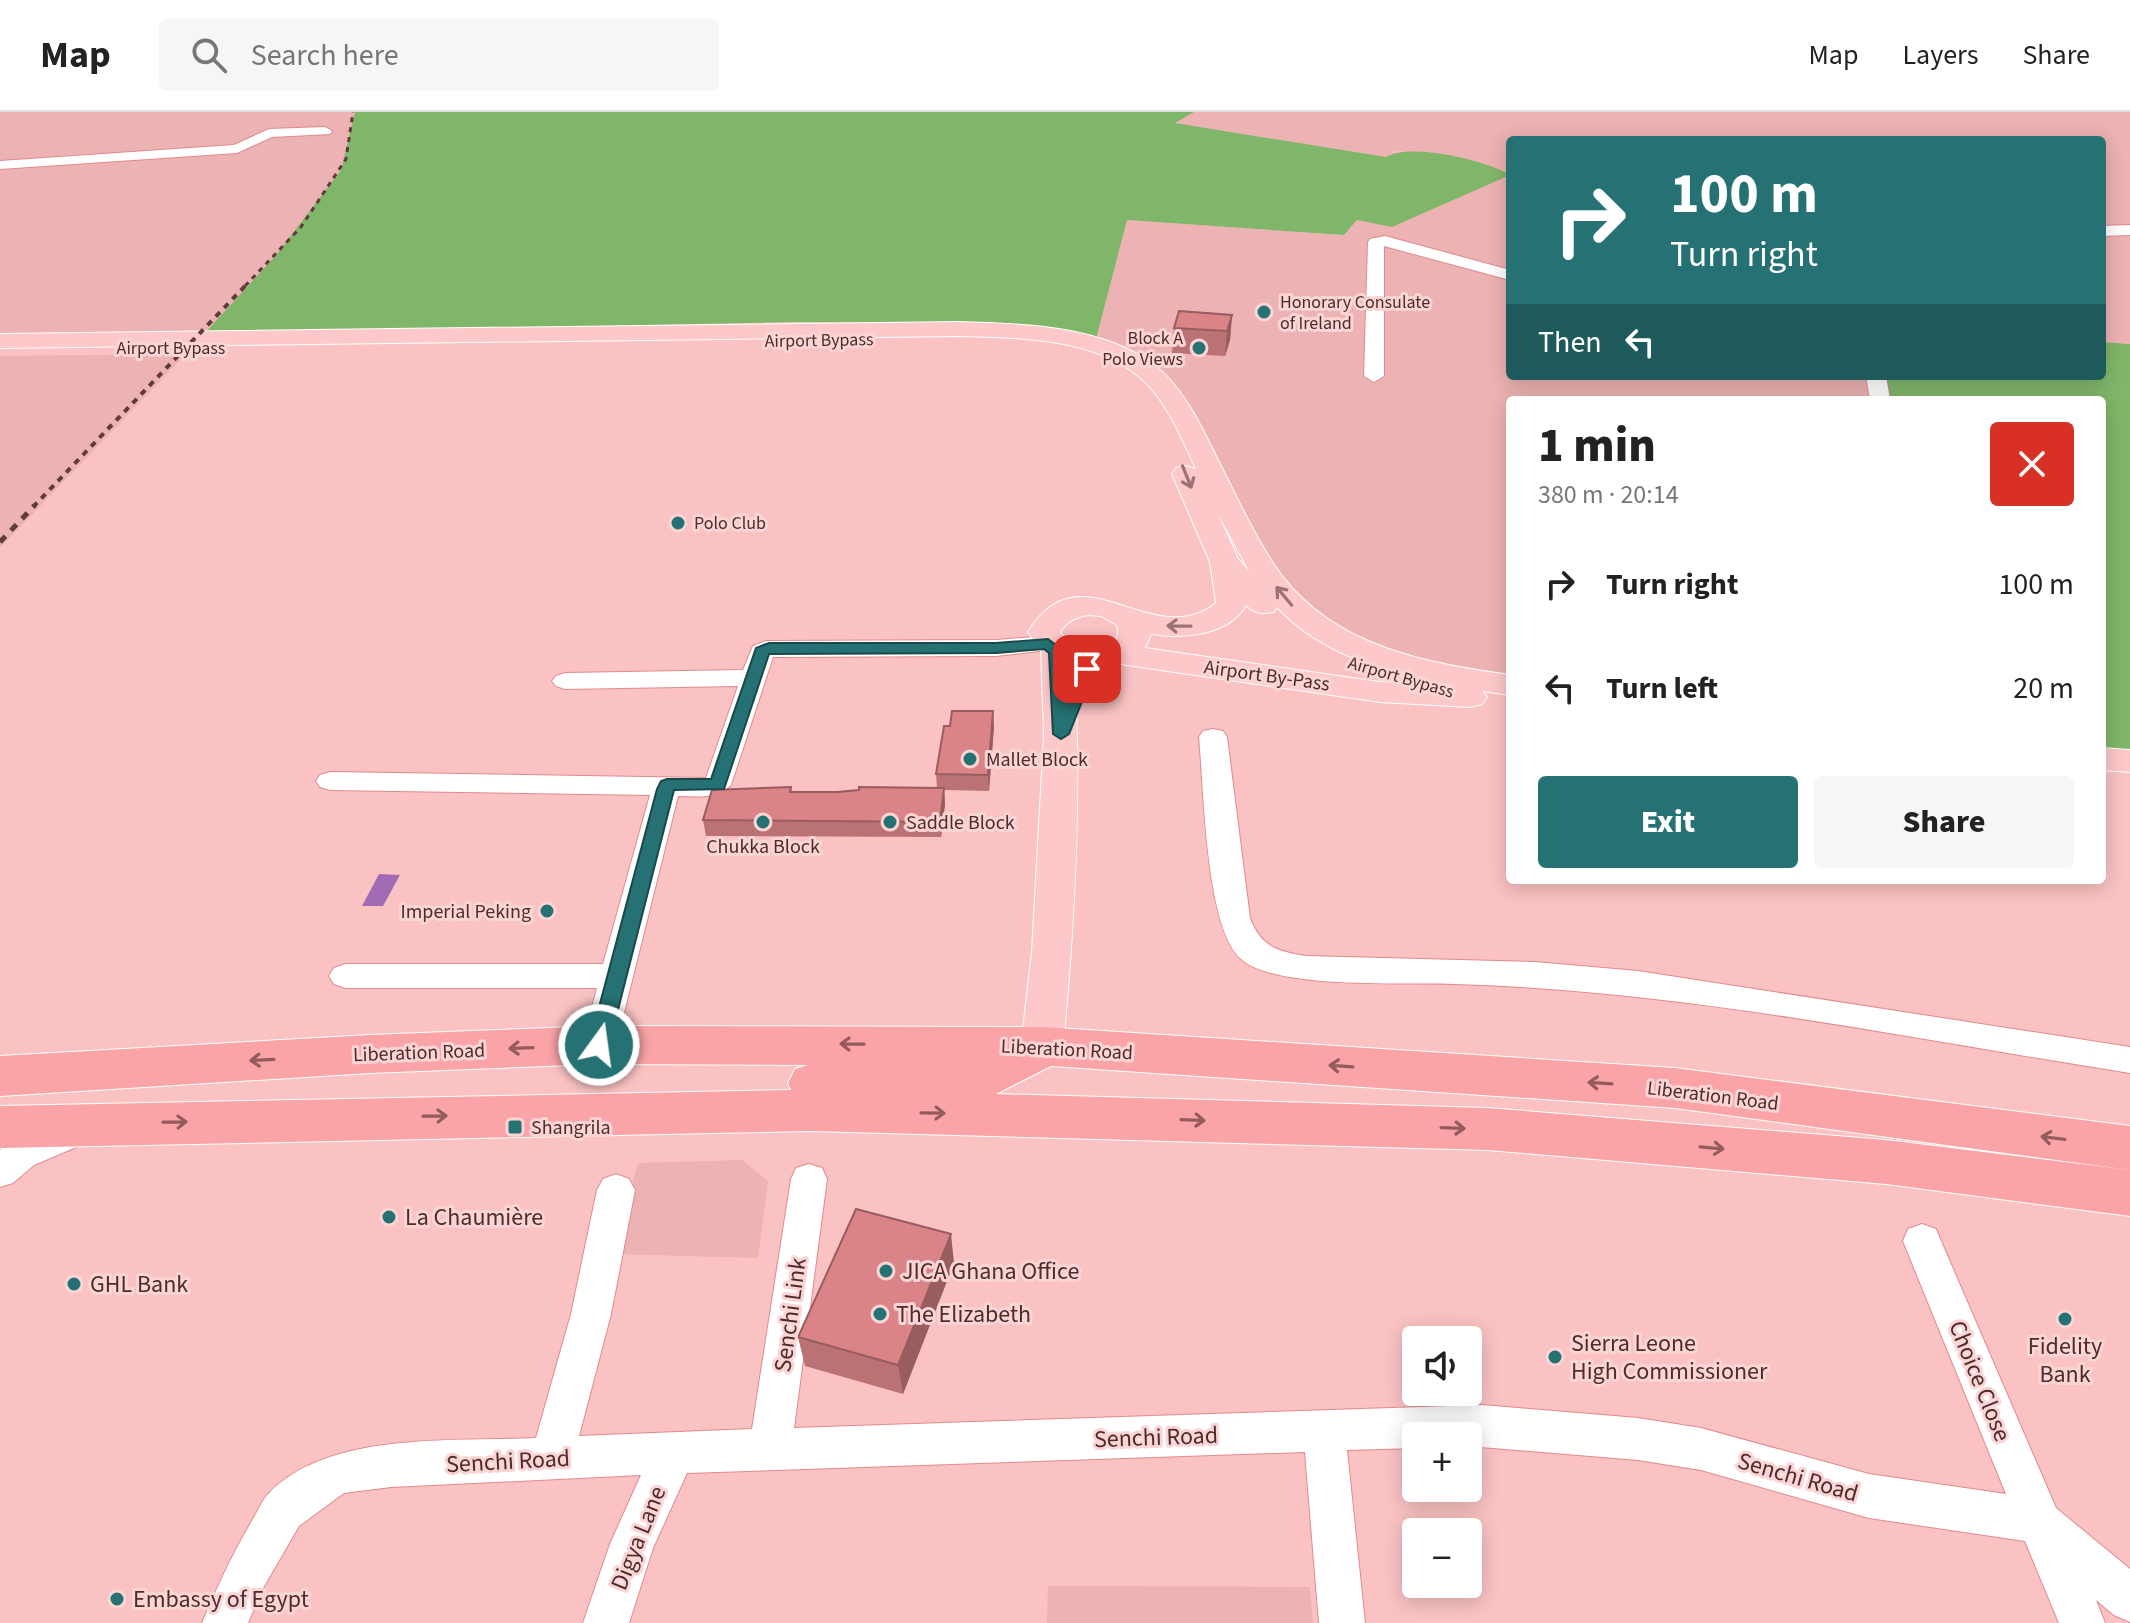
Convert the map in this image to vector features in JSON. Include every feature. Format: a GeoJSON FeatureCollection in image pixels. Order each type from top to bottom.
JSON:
{"type":"FeatureCollection","features":[{"type":"Feature","properties":{"kind":"highway","name":"Liberation Road"},"geometry":{"type":"LineString","coordinates":[[0,1076],[370,1054],[599,1045],[1042,1046],[1675,1088],[2130,1148]]}},
{"type":"Feature","properties":{"kind":"highway"},"geometry":{"type":"LineString","coordinates":[[659,1112],[683,1101],[786,1084],[991,1076],[1042,1046]]}},
{"type":"Feature","properties":{"kind":"highway"},"geometry":{"type":"LineString","coordinates":[[0,1127],[811,1110],[1488,1129],[1886,1162],[2130,1193]]}},
{"type":"Feature","properties":{"kind":"main road","name":"Airport Bypass"},"geometry":{"type":"LineString","coordinates":[[0,341],[959,329],[1016,332],[1072,340],[1137,365],[1162,385],[1252,554],[1298,612],[1340,641],[1369,653],[1487,688]]}},
{"type":"Feature","properties":{"kind":"main road","name":"Airport Bypass"},"geometry":{"type":"LineString","coordinates":[[0,350],[951,338],[1042,343],[1088,354],[1138,383],[1162,421],[1225,562],[1257,600],[1293,632],[1318,648],[1387,677],[1487,688]]}},
{"type":"Feature","properties":{"kind":"main road"},"geometry":{"type":"LineString","coordinates":[[1132,622],[1188,627],[1199,626],[1222,615],[1231,606],[1232,596],[1225,562]]}},
{"type":"Feature","properties":{"kind":"main road"},"geometry":{"type":"LineString","coordinates":[[1042,1046],[1052,951],[1061,734],[1052,648],[1044,632],[1049,621],[1062,612],[1080,607],[1101,607],[1119,612],[1137,629],[1136,640],[1081,679],[1061,734]]}},
{"type":"Feature","properties":{"kind":"main road","name":"Airport By-Pass"},"geometry":{"type":"LineString","coordinates":[[1052,648],[1068,656],[1108,657],[1380,692],[1487,688],[1506,700]]}},
{"type":"Feature","properties":{"kind":"main road"},"geometry":{"type":"LineString","coordinates":[[2106,759],[2130,761]]}},
{"type":"Feature","properties":{"kind":"street"},"geometry":{"type":"LineString","coordinates":[[0,165],[237,149],[269,133],[325,131]]}},
{"type":"Feature","properties":{"kind":"street"},"geometry":{"type":"LineString","coordinates":[[2106,231],[2130,230]]}},
{"type":"Feature","properties":{"kind":"street"},"geometry":{"type":"LineString","coordinates":[[1374,376],[1376,242],[1385,241],[1506,274]]}},
{"type":"Feature","properties":{"kind":"street"},"geometry":{"type":"LineString","coordinates":[[330,781],[718,785],[762,651],[769,648],[1052,648]]}},
{"type":"Feature","properties":{"kind":"street"},"geometry":{"type":"LineString","coordinates":[[565,681],[754,678]]}},
{"type":"Feature","properties":{"kind":"street"},"geometry":{"type":"LineString","coordinates":[[1213,737],[1230,900],[1236,926],[1248,948],[1271,963],[1322,968],[1535,974],[1638,983],[2130,1060]]}},
{"type":"Feature","properties":{"kind":"street"},"geometry":{"type":"LineString","coordinates":[[599,1045],[667,784]]}},
{"type":"Feature","properties":{"kind":"street"},"geometry":{"type":"LineString","coordinates":[[345,976],[616,976]]}},
{"type":"Feature","properties":{"kind":"street"},"geometry":{"type":"LineString","coordinates":[[0,1172],[21,1154],[97,1123]]}},
{"type":"Feature","properties":{"kind":"street","name":"Senchi Link"},"geometry":{"type":"LineString","coordinates":[[770,1451],[809,1179]]}},
{"type":"Feature","properties":{"kind":"street"},"geometry":{"type":"LineString","coordinates":[[552,1459],[591,1314],[616,1190]]}},
{"type":"Feature","properties":{"kind":"street","name":"Choice Close"},"geometry":{"type":"LineString","coordinates":[[1922,1241],[2082,1623]]}},
{"type":"Feature","properties":{"kind":"street","name":"Senchi Road"},"geometry":{"type":"LineString","coordinates":[[225,1623],[247,1572],[283,1510],[319,1482],[344,1472],[391,1466],[1482,1425],[1638,1439],[1701,1449],[1869,1496],[2037,1521]]}},
{"type":"Feature","properties":{"kind":"street"},"geometry":{"type":"LineString","coordinates":[[1324,1431],[1342,1623]]}},
{"type":"Feature","properties":{"kind":"street","name":"Digya Lane"},"geometry":{"type":"LineString","coordinates":[[606,1623],[632,1544],[674,1453]]}},
{"type":"Feature","properties":{"kind":"street"},"geometry":{"type":"LineString","coordinates":[[2037,1521],[2130,1599]]}},
{"type":"Feature","properties":{"kind":"shaded area"},"geometry":{"type":"Polygon","coordinates":[[[0,112],[355,112],[341,170],[276,255],[204,334],[0,337],[0,112]]]}},
{"type":"Feature","properties":{"kind":"shaded area"},"geometry":{"type":"Polygon","coordinates":[[[1194,112],[2130,112],[2130,344],[2106,342],[2106,136],[1506,136],[1506,172],[1442,154],[1395,151],[1386,157],[1174,123],[1194,112]]]}},
{"type":"Feature","properties":{"kind":"shaded area"},"geometry":{"type":"Polygon","coordinates":[[[1506,177],[1506,380],[1880,380],[1882,396],[1506,396],[1506,673],[1415,660],[1338,631],[1273,569],[1201,430],[1096,339],[1126,220],[1344,235],[1357,220],[1392,226],[1506,177]]]}},
{"type":"Feature","properties":{"kind":"shaded area"},"geometry":{"type":"Polygon","coordinates":[[[186,354],[0,548],[0,356],[186,354]]]}},
{"type":"Feature","properties":{"kind":"shaded area"},"geometry":{"type":"Polygon","coordinates":[[[379,874],[400,875],[383,906],[362,906],[379,874]]]}},
{"type":"Feature","properties":{"kind":"shaded area"},"geometry":{"type":"Polygon","coordinates":[[[742,1160],[768,1181],[758,1258],[613,1254],[638,1163],[742,1160]]]}},
{"type":"Feature","properties":{"kind":"shaded area"},"geometry":{"type":"Polygon","coordinates":[[[1048,1586],[1310,1587],[1313,1623],[1047,1623],[1048,1586]]]}},
{"type":"Feature","properties":{"kind":"green space"},"geometry":{"type":"Polygon","coordinates":[[[355,112],[1194,112],[1175,123],[1386,157],[1412,152],[1449,155],[1485,164],[1506,173],[1506,177],[1392,227],[1357,220],[1344,235],[1127,220],[1096,339],[1011,323],[798,322],[204,334],[276,255],[341,170],[355,112]]]}},
{"type":"Feature","properties":{"kind":"green space"},"geometry":{"type":"Polygon","coordinates":[[[2106,342],[2130,344],[2130,751],[2106,749],[2106,396],[1882,396],[1880,380],[2106,380],[2106,342]]]}},
{"type":"Feature","properties":{"kind":"building"},"geometry":{"type":"Polygon","coordinates":[[[1179,311],[1232,315],[1227,331],[1174,328],[1179,311]]]}},
{"type":"Feature","properties":{"kind":"building","name":"Mallet Block"},"geometry":{"type":"Polygon","coordinates":[[[952,711],[993,711],[988,775],[936,774],[944,726],[950,726],[952,711]]]}},
{"type":"Feature","properties":{"kind":"building"},"geometry":{"type":"Polygon","coordinates":[[[791,787],[790,792],[837,792],[859,790],[859,787],[944,788],[940,822],[703,820],[712,790],[791,787]]]}},
{"type":"Feature","properties":{"kind":"building","name":"The Elizabeth"},"geometry":{"type":"Polygon","coordinates":[[[856,1209],[951,1234],[898,1365],[798,1337],[856,1209]]]}},
{"type":"Feature","properties":{"kind":"railway"},"geometry":{"type":"LineString","coordinates":[[245,286],[301,227],[346,159],[353,112]]}},
{"type":"Feature","properties":{"kind":"railway"},"geometry":{"type":"LineString","coordinates":[[33,507],[247,284]]}},
{"type":"Feature","properties":{"kind":"railway"},"geometry":{"type":"LineString","coordinates":[[0,542],[35,505]]}},
{"type":"Feature","properties":{"kind":"place","name":"Honorary Consulate of Ireland"},"geometry":{"type":"Point","coordinates":[1264,312]}},
{"type":"Feature","properties":{"kind":"place","name":"Block A Polo Views"},"geometry":{"type":"Point","coordinates":[1199,348]}},
{"type":"Feature","properties":{"kind":"place","name":"Polo Club"},"geometry":{"type":"Point","coordinates":[678,523]}},
{"type":"Feature","properties":{"kind":"place","name":"Mallet Block"},"geometry":{"type":"Point","coordinates":[970,759]}},
{"type":"Feature","properties":{"kind":"place","name":"Chukka Block"},"geometry":{"type":"Point","coordinates":[763,822]}},
{"type":"Feature","properties":{"kind":"place","name":"Saddle Block"},"geometry":{"type":"Point","coordinates":[890,822]}},
{"type":"Feature","properties":{"kind":"place","name":"Imperial Peking"},"geometry":{"type":"Point","coordinates":[547,911]}},
{"type":"Feature","properties":{"kind":"place","name":"Shangrila"},"geometry":{"type":"Point","coordinates":[515,1127]}},
{"type":"Feature","properties":{"kind":"place","name":"La Chaumière"},"geometry":{"type":"Point","coordinates":[389,1217]}},
{"type":"Feature","properties":{"kind":"place","name":"JICA Ghana Office"},"geometry":{"type":"Point","coordinates":[886,1271]}},
{"type":"Feature","properties":{"kind":"place","name":"GHL Bank"},"geometry":{"type":"Point","coordinates":[74,1284]}},
{"type":"Feature","properties":{"kind":"place","name":"The Elizabeth"},"geometry":{"type":"Point","coordinates":[880,1314]}},
{"type":"Feature","properties":{"kind":"place","name":"Fidelity Bank"},"geometry":{"type":"Point","coordinates":[2065,1319]}},
{"type":"Feature","properties":{"kind":"place","name":"Sierra Leone High Commissioner"},"geometry":{"type":"Point","coordinates":[1555,1357]}},
{"type":"Feature","properties":{"kind":"place","name":"Embassy of Egypt"},"geometry":{"type":"Point","coordinates":[117,1599]}},
{"type":"Feature","properties":{"kind":"route"},"geometry":{"type":"LineString","coordinates":[[599,1045],[667,784],[696,787],[718,785],[762,651],[769,648],[996,648],[1048,644],[1057,651],[1061,734],[1087,669]]}}]}
